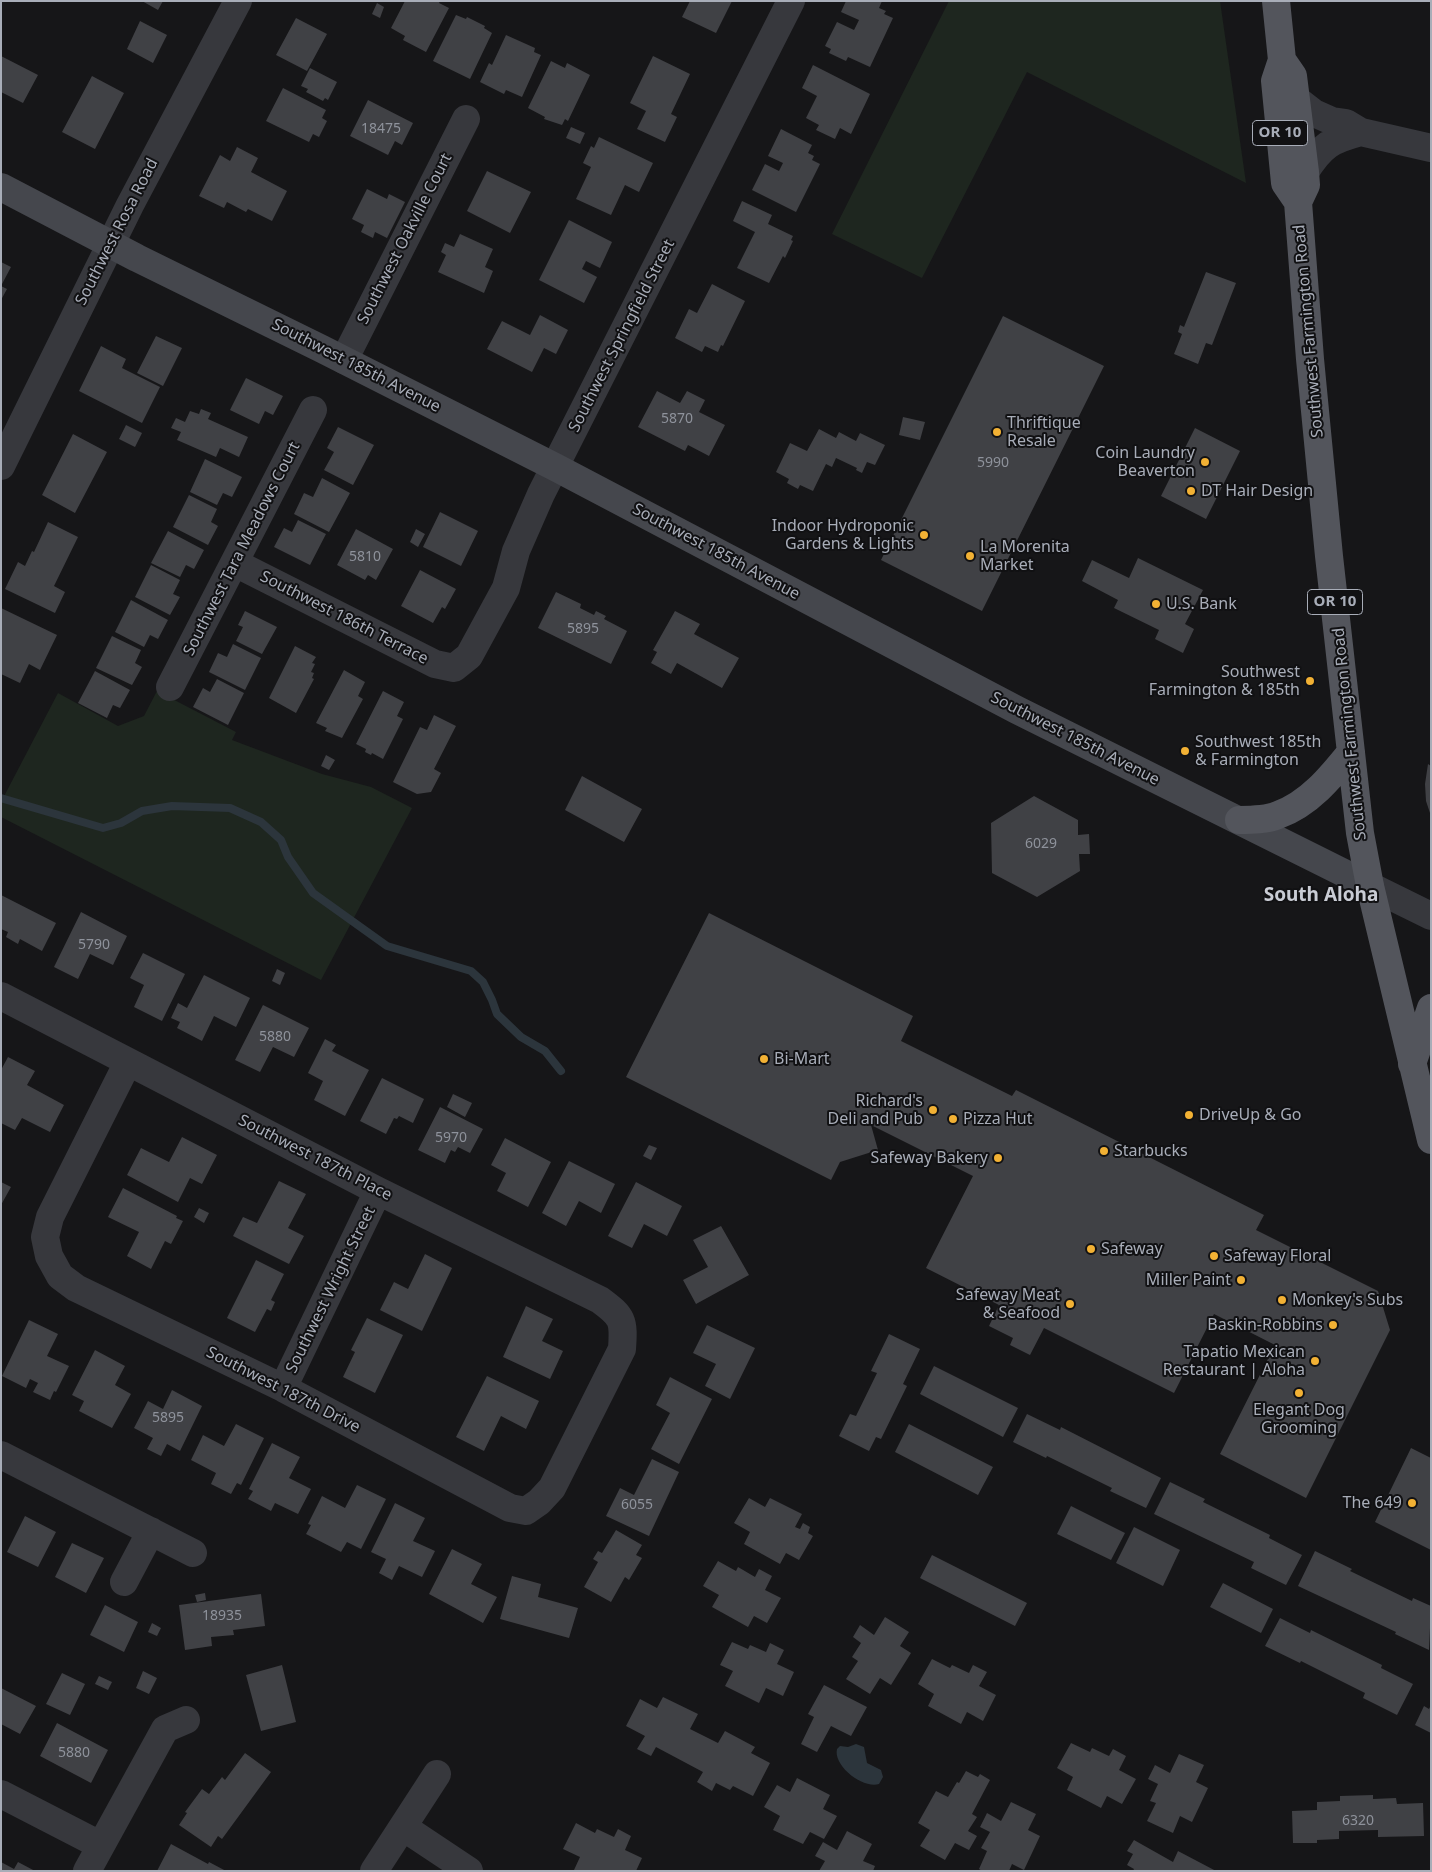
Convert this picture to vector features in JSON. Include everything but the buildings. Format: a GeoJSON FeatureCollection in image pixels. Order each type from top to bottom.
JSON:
{"type":"FeatureCollection","features":[{"type":"Feature","properties":{"kind":"main road","name":"Southwest Farmington Road"},"geometry":{"type":"LineString","coordinates":[[1276,1],[1282,60],[1275,81],[1285,183],[1298,202]]}},
{"type":"Feature","properties":{"kind":"main road","name":"Southwest Farmington Road"},"geometry":{"type":"LineString","coordinates":[[1282,60],[1293,76],[1305,172],[1306,184],[1298,202],[1311,368],[1360,833],[1370,886],[1431,1140]]}},
{"type":"Feature","properties":{"kind":"main road","name":"Southwest 185th Avenue"},"geometry":{"type":"LineString","coordinates":[[1,187],[110,244],[555,467],[1017,710],[1370,886]]}},
{"type":"Feature","properties":{"kind":"main road"},"geometry":{"type":"LineString","coordinates":[[1239,820],[1277,816],[1292,808],[1322,787],[1351,752]]}},
{"type":"Feature","properties":{"kind":"main road"},"geometry":{"type":"LineString","coordinates":[[1412,1064],[1431,1008]]}},
{"type":"Feature","properties":{"kind":"street","name":"Southwest Rosa Road"},"geometry":{"type":"LineString","coordinates":[[1,466],[110,244],[238,1]]}},
{"type":"Feature","properties":{"kind":"street","name":"Southwest Springfield Street"},"geometry":{"type":"LineString","coordinates":[[454,668],[469,656],[506,588],[516,551],[555,467],[791,1]]}},
{"type":"Feature","properties":{"kind":"street"},"geometry":{"type":"LineString","coordinates":[[1296,99],[1314,113],[1346,123],[1361,132],[1431,148]]}},
{"type":"Feature","properties":{"kind":"street","name":"Southwest Oakville Court"},"geometry":{"type":"LineString","coordinates":[[344,360],[466,119]]}},
{"type":"Feature","properties":{"kind":"street"},"geometry":{"type":"LineString","coordinates":[[1305,172],[1313,158],[1335,139],[1361,132]]}},
{"type":"Feature","properties":{"kind":"street","name":"Southwest Tara Meadows Court"},"geometry":{"type":"LineString","coordinates":[[170,687],[313,410]]}},
{"type":"Feature","properties":{"kind":"street","name":"Southwest 186th Terrace"},"geometry":{"type":"LineString","coordinates":[[235,563],[435,664],[454,668]]}},
{"type":"Feature","properties":{"kind":"street","name":"Southwest 185th Avenue"},"geometry":{"type":"LineString","coordinates":[[1370,886],[1431,916]]}},
{"type":"Feature","properties":{"kind":"street","name":"Southwest 187th Place"},"geometry":{"type":"LineString","coordinates":[[1,996],[378,1191],[600,1300],[614,1311],[624,1325]]}},
{"type":"Feature","properties":{"kind":"street","name":"Southwest 187th Drive"},"geometry":{"type":"LineString","coordinates":[[128,1062],[50,1217],[46,1238],[49,1256],[60,1276],[76,1288],[283,1388],[510,1508],[526,1511],[540,1502],[552,1488],[622,1349],[624,1325]]}},
{"type":"Feature","properties":{"kind":"street","name":"Southwest Wright Street"},"geometry":{"type":"LineString","coordinates":[[283,1388],[378,1191]]}},
{"type":"Feature","properties":{"kind":"street"},"geometry":{"type":"LineString","coordinates":[[1,1455],[193,1553]]}},
{"type":"Feature","properties":{"kind":"street"},"geometry":{"type":"LineString","coordinates":[[124,1582],[151,1531]]}},
{"type":"Feature","properties":{"kind":"street"},"geometry":{"type":"LineString","coordinates":[[86,1871],[165,1729],[186,1720]]}},
{"type":"Feature","properties":{"kind":"street"},"geometry":{"type":"LineString","coordinates":[[374,1871],[438,1774]]}},
{"type":"Feature","properties":{"kind":"street"},"geometry":{"type":"LineString","coordinates":[[1,1794],[100,1845]]}},
{"type":"Feature","properties":{"kind":"street"},"geometry":{"type":"LineString","coordinates":[[403,1826],[469,1871]]}},
{"type":"Feature","properties":{"kind":"shaded area"},"geometry":{"type":"Polygon","coordinates":[[[949,1],[1220,1],[1246,183],[1027,72],[922,278],[832,234],[949,1]]]}},
{"type":"Feature","properties":{"kind":"shaded area"},"geometry":{"type":"Polygon","coordinates":[[[157,691],[236,732],[232,740],[322,774],[371,787],[412,808],[321,980],[1,817],[1,802],[58,693],[118,726],[144,716],[157,691]]]}},
{"type":"Feature","properties":{"kind":"shaded area"},"geometry":{"type":"Polygon","coordinates":[[[856,1744],[864,1747],[867,1763],[881,1770],[883,1777],[879,1784],[872,1785],[858,1780],[844,1769],[837,1756],[837,1749],[840,1746],[848,1747],[856,1744]]]}},
{"type":"Feature","properties":{"kind":"waterway"},"geometry":{"type":"LineString","coordinates":[[1,798],[103,828],[121,823],[142,811],[172,806],[230,808],[261,822],[281,840],[288,857],[313,893],[387,946],[471,971],[483,982],[497,1014],[521,1037],[545,1051],[561,1071]]}},
{"type":"Feature","properties":{"kind":"place","name":"Thriftique Resale"},"geometry":{"type":"Point","coordinates":[997,432]}},
{"type":"Feature","properties":{"kind":"place","name":"Coin Laundry Beaverton"},"geometry":{"type":"Point","coordinates":[1205,462]}},
{"type":"Feature","properties":{"kind":"place","name":"DT Hair Design"},"geometry":{"type":"Point","coordinates":[1191,491]}},
{"type":"Feature","properties":{"kind":"place","name":"Indoor Hydroponic Gardens & Lights"},"geometry":{"type":"Point","coordinates":[924,535]}},
{"type":"Feature","properties":{"kind":"place","name":"La Morenita Market"},"geometry":{"type":"Point","coordinates":[970,556]}},
{"type":"Feature","properties":{"kind":"place","name":"U.S. Bank"},"geometry":{"type":"Point","coordinates":[1156,604]}},
{"type":"Feature","properties":{"kind":"place","name":"Southwest Farmington & 185th"},"geometry":{"type":"Point","coordinates":[1310,681]}},
{"type":"Feature","properties":{"kind":"place","name":"Southwest 185th & Farmington"},"geometry":{"type":"Point","coordinates":[1185,751]}},
{"type":"Feature","properties":{"kind":"place","name":"Bi-Mart"},"geometry":{"type":"Point","coordinates":[764,1059]}},
{"type":"Feature","properties":{"kind":"place","name":"Richard's Deli and Pub"},"geometry":{"type":"Point","coordinates":[933,1110]}},
{"type":"Feature","properties":{"kind":"place","name":"DriveUp & Go"},"geometry":{"type":"Point","coordinates":[1189,1115]}},
{"type":"Feature","properties":{"kind":"place","name":"Pizza Hut"},"geometry":{"type":"Point","coordinates":[953,1119]}},
{"type":"Feature","properties":{"kind":"place","name":"Starbucks"},"geometry":{"type":"Point","coordinates":[1104,1151]}},
{"type":"Feature","properties":{"kind":"place","name":"Safeway Bakery"},"geometry":{"type":"Point","coordinates":[998,1158]}},
{"type":"Feature","properties":{"kind":"place","name":"Safeway"},"geometry":{"type":"Point","coordinates":[1091,1249]}},
{"type":"Feature","properties":{"kind":"place","name":"Safeway Floral"},"geometry":{"type":"Point","coordinates":[1214,1256]}},
{"type":"Feature","properties":{"kind":"place","name":"Miller Paint"},"geometry":{"type":"Point","coordinates":[1241,1280]}},
{"type":"Feature","properties":{"kind":"place","name":"Monkey's Subs"},"geometry":{"type":"Point","coordinates":[1282,1300]}},
{"type":"Feature","properties":{"kind":"place","name":"Safeway Meat & Seafood"},"geometry":{"type":"Point","coordinates":[1070,1304]}},
{"type":"Feature","properties":{"kind":"place","name":"Baskin-Robbins"},"geometry":{"type":"Point","coordinates":[1333,1325]}},
{"type":"Feature","properties":{"kind":"place","name":"Tapatio Mexican Restaurant | Aloha"},"geometry":{"type":"Point","coordinates":[1315,1361]}},
{"type":"Feature","properties":{"kind":"place","name":"Elegant Dog Grooming"},"geometry":{"type":"Point","coordinates":[1299,1393]}},
{"type":"Feature","properties":{"kind":"place","name":"The 649"},"geometry":{"type":"Point","coordinates":[1412,1503]}},
{"type":"Feature","properties":{"kind":"district","name":"South Aloha"},"geometry":{"type":"Point","coordinates":[1321,896]}}]}
